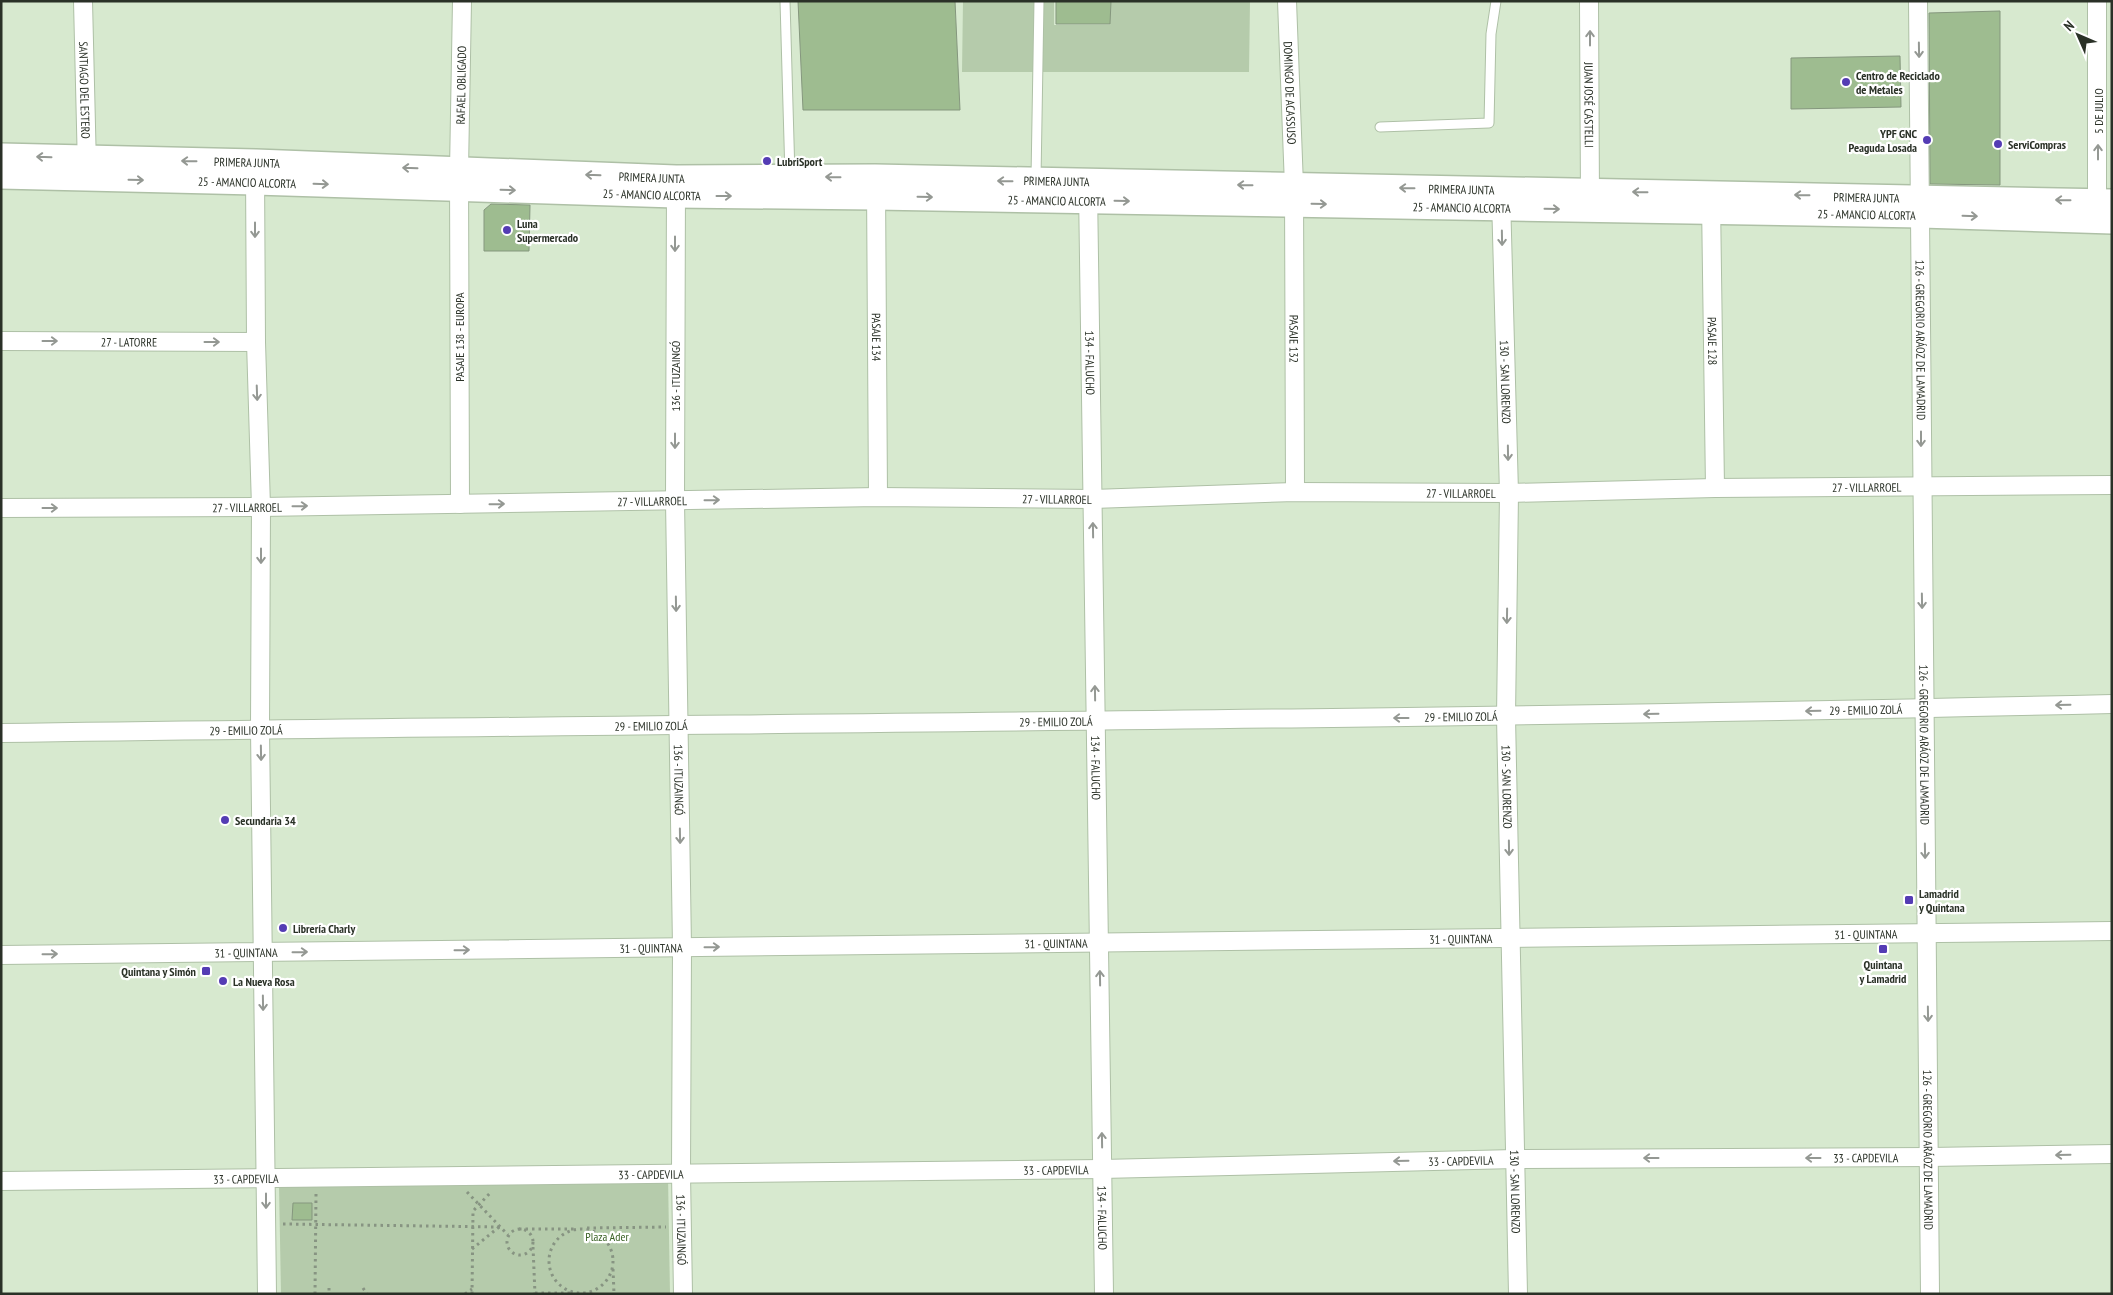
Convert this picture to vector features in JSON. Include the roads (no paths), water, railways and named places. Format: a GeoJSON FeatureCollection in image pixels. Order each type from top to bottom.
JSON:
{"type":"FeatureCollection","features":[{"type":"Feature","properties":{"kind":"main road","name":"PRIMERA JUNTA"},"geometry":{"type":"LineString","coordinates":[[1,156],[87,169],[255,172]]}},
{"type":"Feature","properties":{"kind":"main road"},"geometry":{"type":"LineString","coordinates":[[1,176],[87,169]]}},
{"type":"Feature","properties":{"kind":"main road","name":"25 - AMANCIO ALCORTA"},"geometry":{"type":"LineString","coordinates":[[255,172],[676,187],[876,187],[1088,192]]}},
{"type":"Feature","properties":{"kind":"main road","name":"PRIMERA JUNTA"},"geometry":{"type":"LineString","coordinates":[[676,187],[790,176],[876,187],[1036,181],[1088,192],[1711,202],[2105,211]]}},
{"type":"Feature","properties":{"kind":"street","name":"SANTIAGO DEL ESTERO"},"geometry":{"type":"LineString","coordinates":[[83,1],[87,169]]}},
{"type":"Feature","properties":{"kind":"street","name":"RAFAEL OBLIGADO"},"geometry":{"type":"LineString","coordinates":[[459,179],[462,1]]}},
{"type":"Feature","properties":{"kind":"street","name":"DOMINGO DE ACASSUSO"},"geometry":{"type":"LineString","coordinates":[[1287,1],[1294,195]]}},
{"type":"Feature","properties":{"kind":"street","name":"JUAN JOSÉ CASTELLI"},"geometry":{"type":"LineString","coordinates":[[1589,1],[1590,200]]}},
{"type":"Feature","properties":{"kind":"street","name":"126 - GREGORIO ARÁOZ DE LAMADRID"},"geometry":{"type":"LineString","coordinates":[[1918,1],[1921,206],[1921,487],[1930,1157],[1930,1294]]}},
{"type":"Feature","properties":{"kind":"street","name":"5 DE JULIO"},"geometry":{"type":"LineString","coordinates":[[2097,1],[2105,211]]}},
{"type":"Feature","properties":{"kind":"street"},"geometry":{"type":"LineString","coordinates":[[255,172],[256,342],[261,507],[260,729],[267,1294]]}},
{"type":"Feature","properties":{"kind":"street","name":"PASAJE 138 - EUROPA"},"geometry":{"type":"LineString","coordinates":[[459,179],[460,504]]}},
{"type":"Feature","properties":{"kind":"street","name":"136 - ITUZAINGÓ"},"geometry":{"type":"LineString","coordinates":[[676,187],[675,501],[682,947],[681,1174],[683,1294]]}},
{"type":"Feature","properties":{"kind":"street","name":"PASAJE 134"},"geometry":{"type":"LineString","coordinates":[[876,187],[878,497]]}},
{"type":"Feature","properties":{"kind":"street","name":"134 - FALUCHO"},"geometry":{"type":"LineString","coordinates":[[1088,192],[1104,1294]]}},
{"type":"Feature","properties":{"kind":"street","name":"PASAJE 132"},"geometry":{"type":"LineString","coordinates":[[1294,195],[1295,492]]}},
{"type":"Feature","properties":{"kind":"street","name":"130 - SAN LORENZO"},"geometry":{"type":"LineString","coordinates":[[1501,199],[1509,492],[1506,717],[1518,1294]]}},
{"type":"Feature","properties":{"kind":"street","name":"PASAJE 128"},"geometry":{"type":"LineString","coordinates":[[1711,202],[1715,488]]}},
{"type":"Feature","properties":{"kind":"street","name":"27 - LATORRE"},"geometry":{"type":"LineString","coordinates":[[1,341],[256,342]]}},
{"type":"Feature","properties":{"kind":"street","name":"27 - VILLARROEL"},"geometry":{"type":"LineString","coordinates":[[1,508],[261,507],[878,497],[1093,499],[1295,492],[1509,492],[1715,488],[2112,485]]}},
{"type":"Feature","properties":{"kind":"street","name":"29 - EMILIO ZOLÁ"},"geometry":{"type":"LineString","coordinates":[[1,733],[677,724],[1506,717],[2112,704]]}},
{"type":"Feature","properties":{"kind":"street","name":"31 - QUINTANA"},"geometry":{"type":"LineString","coordinates":[[1,955],[2112,931]]}},
{"type":"Feature","properties":{"kind":"street","name":"33 - CAPDEVILA"},"geometry":{"type":"LineString","coordinates":[[1,1182],[1102,1169],[1515,1159],[2112,1154]]}},
{"type":"Feature","properties":{"kind":"lane"},"geometry":{"type":"LineString","coordinates":[[785,1],[790,176]]}},
{"type":"Feature","properties":{"kind":"lane"},"geometry":{"type":"LineString","coordinates":[[1036,181],[1039,1]]}},
{"type":"Feature","properties":{"kind":"lane"},"geometry":{"type":"LineString","coordinates":[[1380,127],[1489,123],[1491,34],[1496,1]]}},
{"type":"Feature","properties":{"kind":"place","name":"Centro de Reciclado de Metales"},"geometry":{"type":"Point","coordinates":[1846,82]}},
{"type":"Feature","properties":{"kind":"place","name":"YPF GNC Peaguda Losada"},"geometry":{"type":"Point","coordinates":[1927,140]}},
{"type":"Feature","properties":{"kind":"place","name":"ServiCompras"},"geometry":{"type":"Point","coordinates":[1998,144]}},
{"type":"Feature","properties":{"kind":"place","name":"LubriSport"},"geometry":{"type":"Point","coordinates":[767,161]}},
{"type":"Feature","properties":{"kind":"place","name":"Luna Supermercado"},"geometry":{"type":"Point","coordinates":[507,230]}},
{"type":"Feature","properties":{"kind":"place","name":"Secundaria 34"},"geometry":{"type":"Point","coordinates":[225,820]}},
{"type":"Feature","properties":{"kind":"place","name":"Lamadrid y Quintana"},"geometry":{"type":"Point","coordinates":[1909,900]}},
{"type":"Feature","properties":{"kind":"place","name":"Librería Charly"},"geometry":{"type":"Point","coordinates":[283,928]}},
{"type":"Feature","properties":{"kind":"place","name":"Quintana y Lamadrid"},"geometry":{"type":"Point","coordinates":[1883,949]}},
{"type":"Feature","properties":{"kind":"place","name":"Quintana y Simón"},"geometry":{"type":"Point","coordinates":[206,971]}},
{"type":"Feature","properties":{"kind":"place","name":"La Nueva Rosa"},"geometry":{"type":"Point","coordinates":[223,981]}},
{"type":"Feature","properties":{"kind":"park label","name":"Plaza Ader"},"geometry":{"type":"Point","coordinates":[607,1236]}}]}
